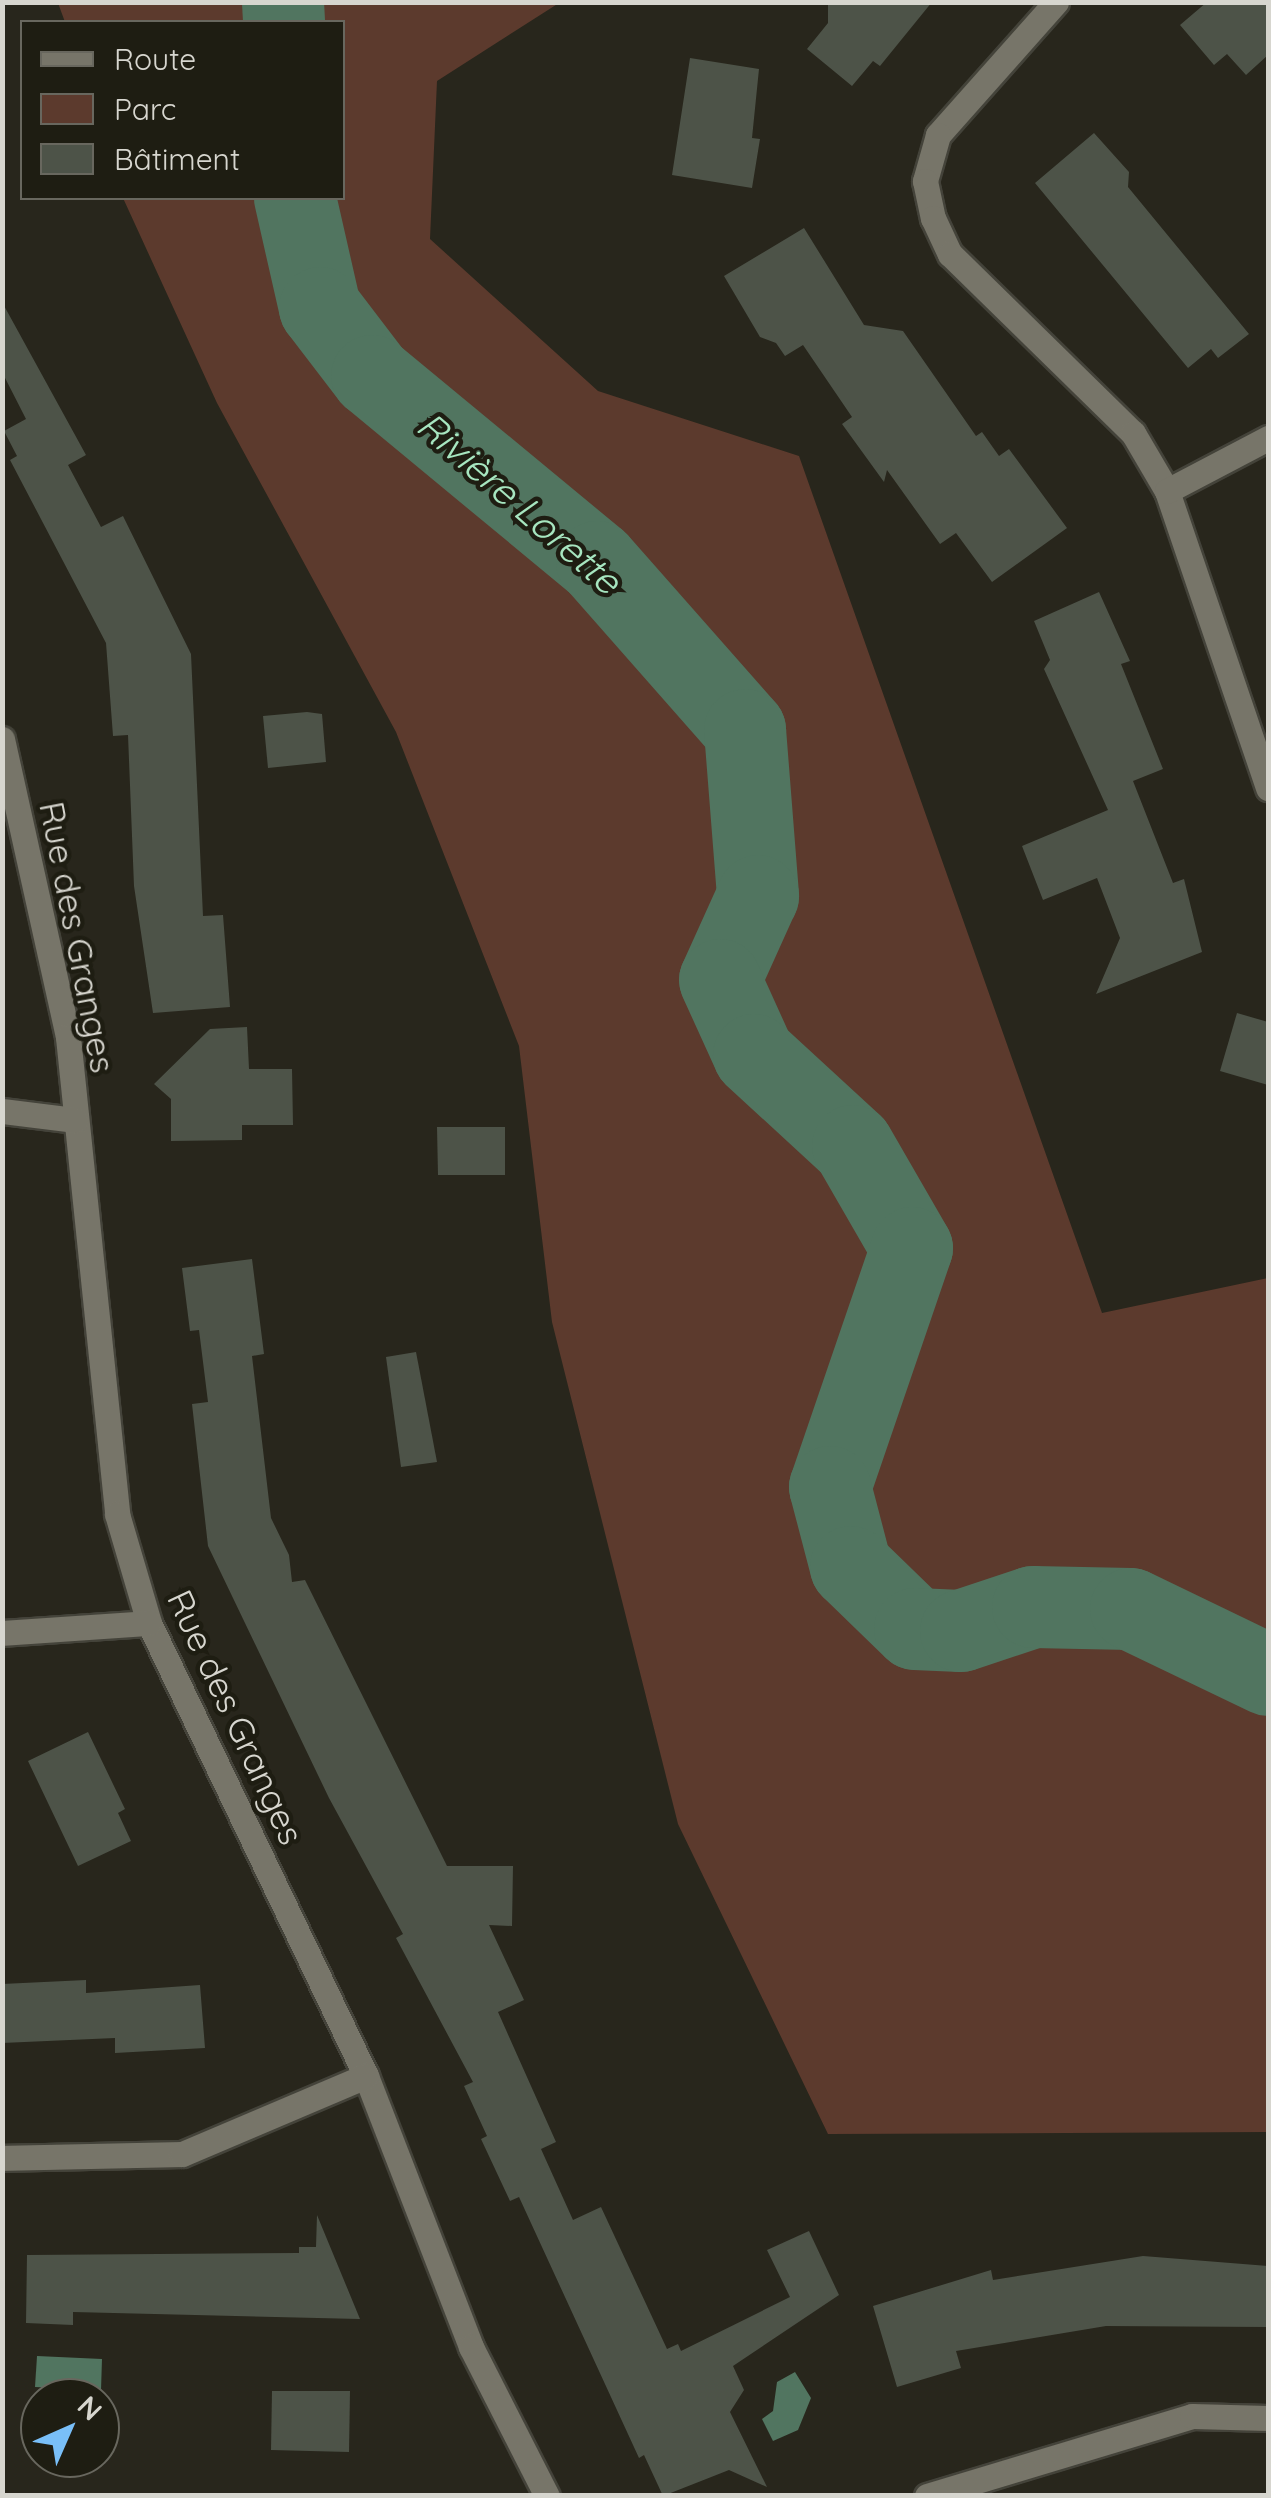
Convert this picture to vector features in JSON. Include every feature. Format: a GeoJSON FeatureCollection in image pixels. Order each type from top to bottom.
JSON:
{"type":"FeatureCollection","features":[{"type":"Feature","properties":{"kind":"street"},"geometry":{"type":"LineString","coordinates":[[1056,2],[938,135],[926,181],[933,218],[950,254],[1134,432],[1167,492],[1268,788]]}},
{"type":"Feature","properties":{"kind":"street"},"geometry":{"type":"LineString","coordinates":[[1167,492],[1268,438]]}},
{"type":"Feature","properties":{"kind":"street","name":"Rue des Granges"},"geometry":{"type":"LineString","coordinates":[[2,739],[68,1036],[117,1514],[150,1623],[366,2076],[471,2347],[548,2496]]}},
{"type":"Feature","properties":{"kind":"street"},"geometry":{"type":"LineString","coordinates":[[2,1110],[74,1120]]}},
{"type":"Feature","properties":{"kind":"street"},"geometry":{"type":"LineString","coordinates":[[2,1633],[150,1623]]}},
{"type":"Feature","properties":{"kind":"street"},"geometry":{"type":"LineString","coordinates":[[2,2158],[182,2154],[366,2076]]}},
{"type":"Feature","properties":{"kind":"street"},"geometry":{"type":"LineString","coordinates":[[927,2496],[1192,2416],[1268,2418]]}},
{"type":"Feature","properties":{"kind":"green space"},"geometry":{"type":"Polygon","coordinates":[[[58,3],[559,3],[437,81],[430,239],[598,391],[799,456],[1102,1313],[1268,1278],[1268,2132],[828,2134],[678,1824],[552,1322],[519,1046],[396,732],[217,403],[124,200],[345,200],[345,20],[64,20],[58,3]]]}},
{"type":"Feature","properties":{"kind":"shaded area"},"geometry":{"type":"Polygon","coordinates":[[[37,2356],[102,2359],[101,2378],[36,2378],[37,2356]]]}},
{"type":"Feature","properties":{"kind":"shaded area"},"geometry":{"type":"Polygon","coordinates":[[[795,2372],[811,2398],[798,2430],[773,2441],[762,2419],[773,2411],[777,2382],[795,2372]]]}},
{"type":"Feature","properties":{"kind":"building"},"geometry":{"type":"Polygon","coordinates":[[[828,2],[932,2],[880,66],[873,61],[852,86],[807,49],[828,23],[828,2]]]}},
{"type":"Feature","properties":{"kind":"building"},"geometry":{"type":"Polygon","coordinates":[[[1207,2],[1268,2],[1268,55],[1246,75],[1227,54],[1214,65],[1180,25],[1207,2]]]}},
{"type":"Feature","properties":{"kind":"building"},"geometry":{"type":"Polygon","coordinates":[[[690,58],[759,69],[752,138],[760,139],[752,188],[672,175],[690,58]]]}},
{"type":"Feature","properties":{"kind":"building"},"geometry":{"type":"Polygon","coordinates":[[[1094,133],[1129,172],[1128,187],[1249,334],[1218,358],[1211,349],[1188,368],[1035,183],[1094,133]]]}},
{"type":"Feature","properties":{"kind":"building"},"geometry":{"type":"Polygon","coordinates":[[[804,228],[864,325],[903,331],[976,436],[982,432],[999,456],[1009,449],[1067,528],[992,582],[956,533],[940,544],[887,470],[884,482],[842,424],[852,417],[803,345],[785,356],[776,343],[760,337],[724,276],[804,228]]]}},
{"type":"Feature","properties":{"kind":"building"},"geometry":{"type":"Polygon","coordinates":[[[2,302],[86,455],[68,465],[101,527],[123,516],[191,654],[203,916],[223,915],[230,1007],[153,1013],[134,886],[128,735],[113,736],[106,643],[10,460],[17,456],[4,431],[26,419],[2,372],[2,302]]]}},
{"type":"Feature","properties":{"kind":"building"},"geometry":{"type":"Polygon","coordinates":[[[1099,592],[1130,661],[1121,664],[1163,769],[1133,781],[1173,883],[1184,879],[1202,952],[1096,994],[1120,938],[1097,878],[1043,900],[1022,846],[1108,810],[1044,669],[1050,660],[1034,621],[1099,592]]]}},
{"type":"Feature","properties":{"kind":"building"},"geometry":{"type":"Polygon","coordinates":[[[322,714],[326,762],[268,768],[263,716],[322,714]]]}},
{"type":"Feature","properties":{"kind":"building"},"geometry":{"type":"Polygon","coordinates":[[[1237,1013],[1268,1022],[1268,1085],[1220,1071],[1237,1013]]]}},
{"type":"Feature","properties":{"kind":"building"},"geometry":{"type":"Polygon","coordinates":[[[247,1027],[249,1069],[292,1069],[293,1125],[242,1125],[242,1140],[171,1141],[171,1099],[154,1084],[210,1029],[247,1027]]]}},
{"type":"Feature","properties":{"kind":"building"},"geometry":{"type":"Polygon","coordinates":[[[437,1127],[505,1127],[505,1175],[438,1175],[437,1127]]]}},
{"type":"Feature","properties":{"kind":"building"},"geometry":{"type":"Polygon","coordinates":[[[252,1259],[264,1354],[252,1356],[271,1518],[289,1555],[292,1582],[305,1580],[447,1866],[513,1866],[512,1926],[489,1925],[524,2000],[498,2012],[556,2142],[541,2149],[573,2220],[601,2207],[667,2349],[678,2344],[681,2351],[790,2297],[767,2250],[809,2231],[839,2295],[733,2366],[744,2390],[730,2412],[767,2487],[729,2470],[663,2496],[644,2455],[639,2458],[519,2197],[510,2201],[481,2139],[487,2136],[464,2086],[473,2082],[396,1938],[403,1934],[329,1798],[208,1546],[192,1404],[208,1402],[199,1330],[190,1331],[182,1268],[252,1259]]]}},
{"type":"Feature","properties":{"kind":"building"},"geometry":{"type":"Polygon","coordinates":[[[416,1352],[437,1462],[401,1467],[386,1357],[416,1352]]]}},
{"type":"Feature","properties":{"kind":"building"},"geometry":{"type":"Polygon","coordinates":[[[88,1732],[125,1809],[118,1813],[131,1841],[78,1866],[28,1761],[88,1732]]]}},
{"type":"Feature","properties":{"kind":"building"},"geometry":{"type":"Polygon","coordinates":[[[86,1980],[86,1993],[200,1985],[205,2048],[115,2053],[115,2038],[2,2043],[2,1984],[86,1980]]]}},
{"type":"Feature","properties":{"kind":"building"},"geometry":{"type":"Polygon","coordinates":[[[317,2215],[360,2319],[73,2312],[73,2325],[26,2323],[27,2255],[299,2253],[299,2247],[316,2247],[317,2215]]]}},
{"type":"Feature","properties":{"kind":"building"},"geometry":{"type":"Polygon","coordinates":[[[1143,2256],[1268,2266],[1268,2327],[1106,2326],[956,2351],[961,2368],[897,2387],[873,2306],[991,2270],[993,2280],[1143,2256]]]}},
{"type":"Feature","properties":{"kind":"building"},"geometry":{"type":"Polygon","coordinates":[[[272,2391],[350,2391],[349,2452],[271,2450],[272,2391]]]}},
{"type":"Feature","properties":{"kind":"waterway","name":"Rivière Lorette"},"geometry":{"type":"LineString","coordinates":[[283,2],[284,20]]}},
{"type":"Feature","properties":{"kind":"waterway","name":"Rivière Lorette"},"geometry":{"type":"LineString","coordinates":[[295,200],[320,308],[372,376],[597,562],[745,730],[758,896],[720,980],[754,1055],[853,1146],[912,1248],[830,1487],[851,1567],[915,1629],[961,1631],[1033,1607],[1131,1609],[1268,1675]]}}]}
